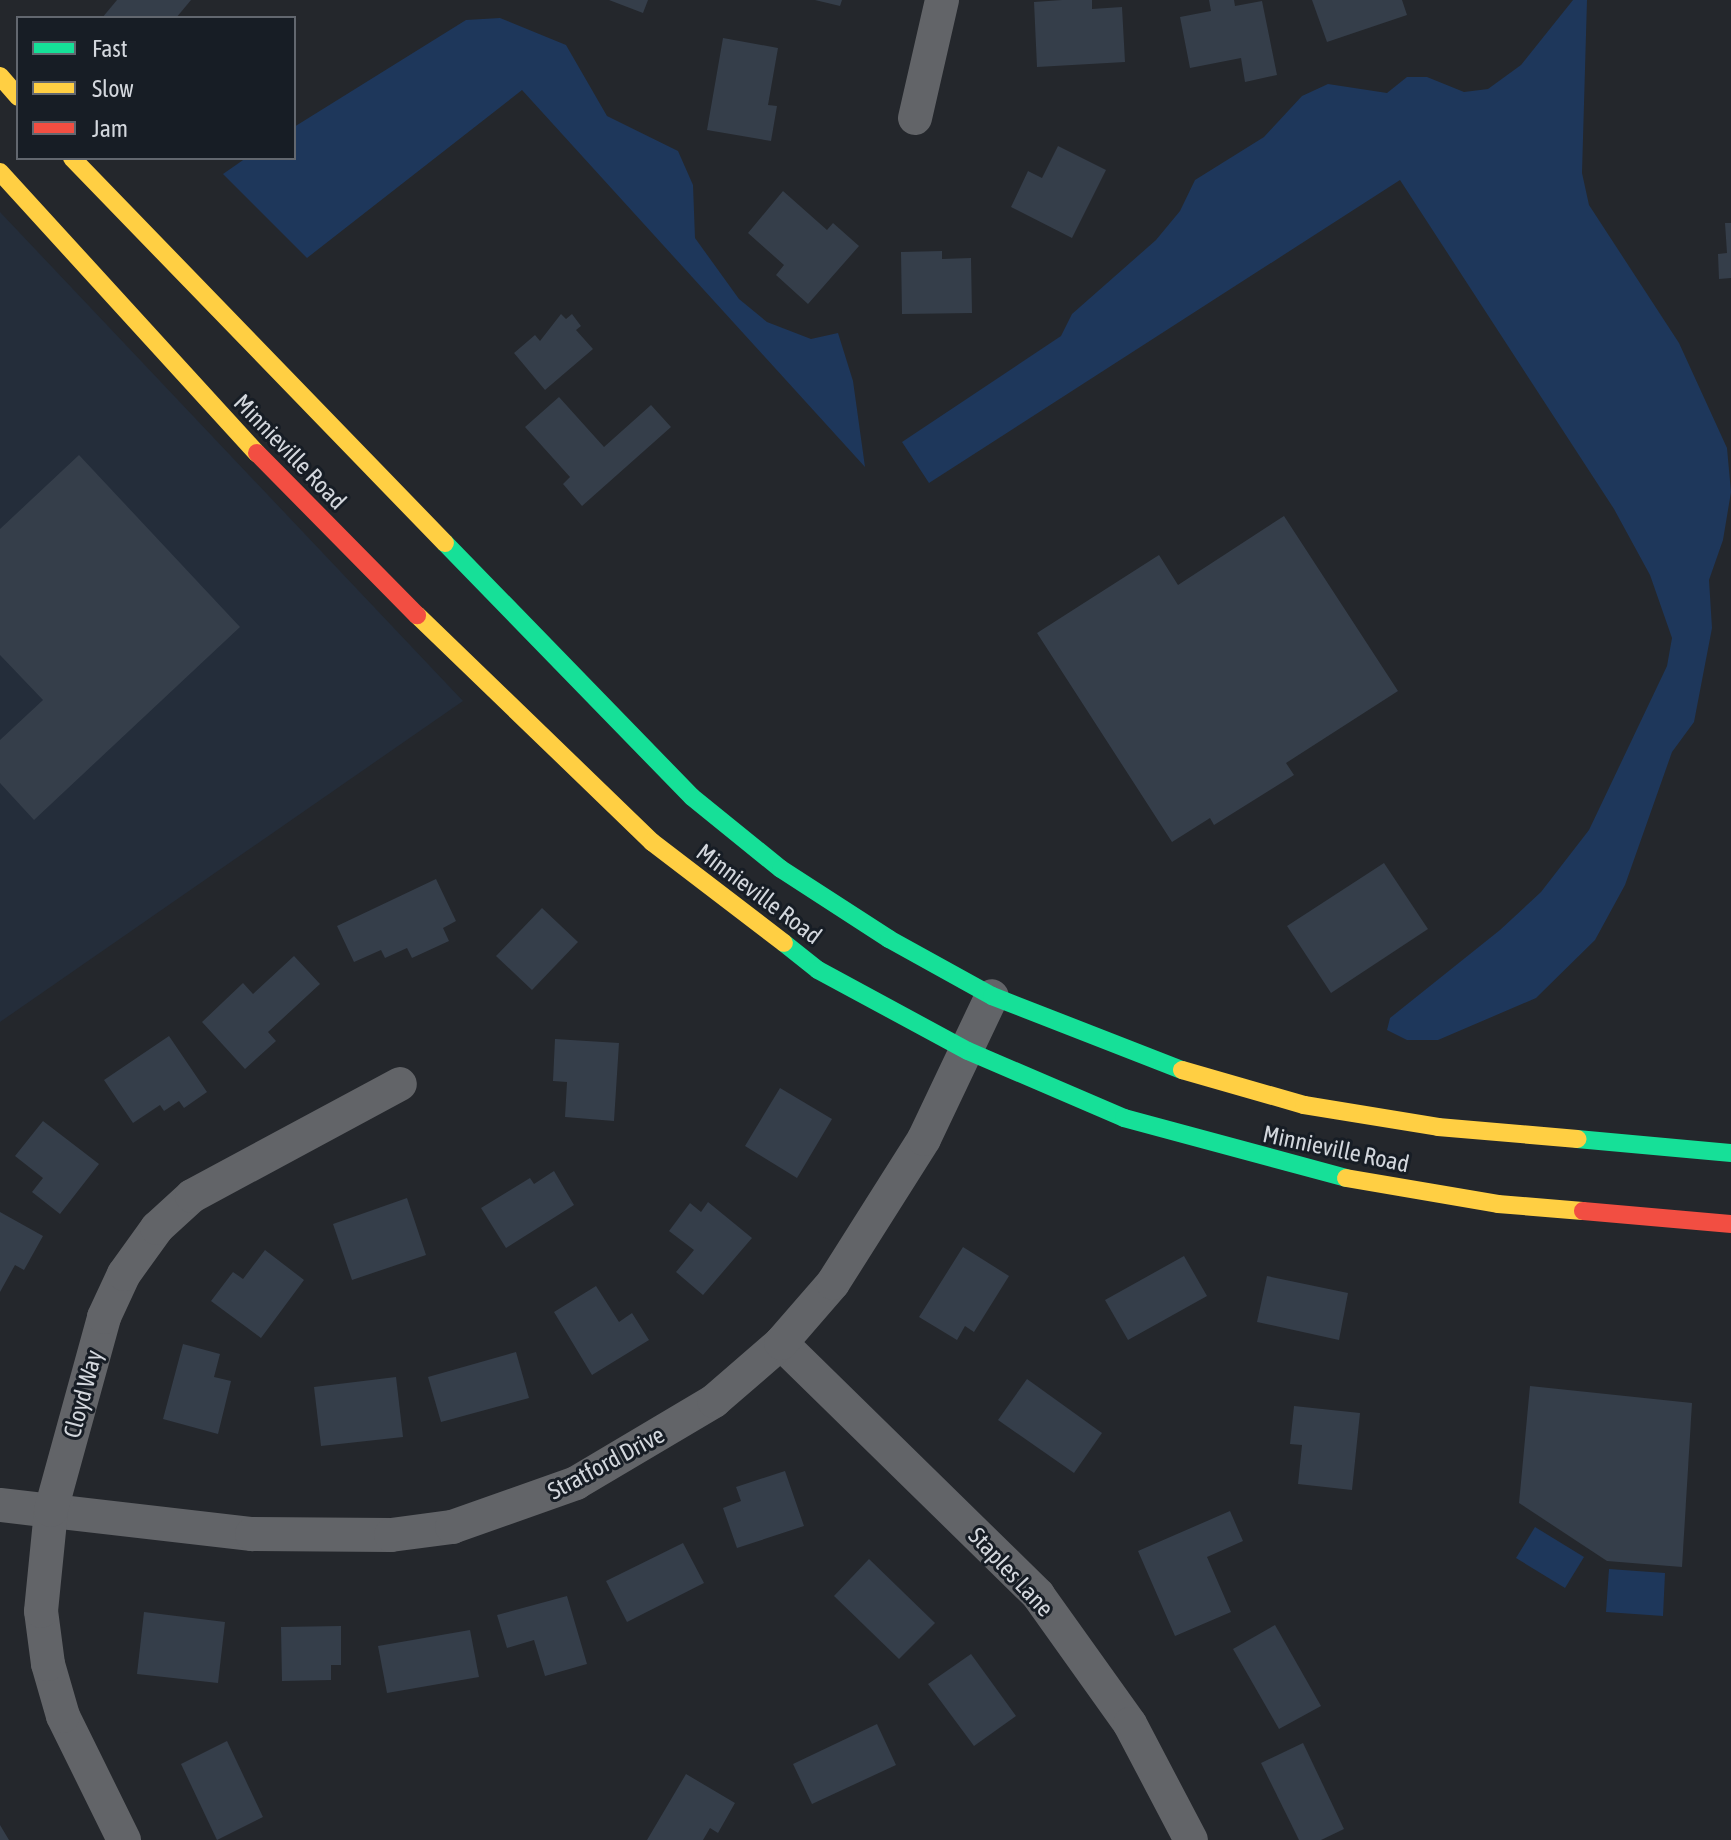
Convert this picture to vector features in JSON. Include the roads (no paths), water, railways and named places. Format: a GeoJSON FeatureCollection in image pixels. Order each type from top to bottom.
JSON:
{"type":"FeatureCollection","features":[{"type":"Feature","properties":{"kind":"main road"},"geometry":{"type":"LineString","coordinates":[[0,76],[16,95]]}},
{"type":"Feature","properties":{"kind":"main road","name":"Minnieville Road"},"geometry":{"type":"LineString","coordinates":[[74,160],[692,797],[781,869],[889,939],[992,996],[1156,1063],[1304,1105],[1438,1127],[1731,1153]]}},
{"type":"Feature","properties":{"kind":"main road","name":"Minnieville Road"},"geometry":{"type":"LineString","coordinates":[[0,172],[213,408],[442,641],[652,842],[818,970],[968,1051],[1124,1118],[1303,1169],[1498,1204],[1731,1224]]}},
{"type":"Feature","properties":{"kind":"street"},"geometry":{"type":"LineString","coordinates":[[915,118],[942,0]]}},
{"type":"Feature","properties":{"kind":"street","name":"Stratford Drive"},"geometry":{"type":"LineString","coordinates":[[0,1505],[280,1535],[391,1535],[452,1527],[561,1489],[644,1447],[714,1401],[781,1343],[833,1283],[883,1207],[968,1051],[992,996]]}},
{"type":"Feature","properties":{"kind":"street","name":"Cloyd Way"},"geometry":{"type":"LineString","coordinates":[[124,1840],[63,1716],[48,1664],[41,1611],[51,1510],[104,1317],[124,1274],[157,1228],[223,1175],[400,1084]]}},
{"type":"Feature","properties":{"kind":"street","name":"Staples Lane"},"geometry":{"type":"LineString","coordinates":[[781,1343],[1038,1595],[1130,1724],[1191,1840]]}}]}
